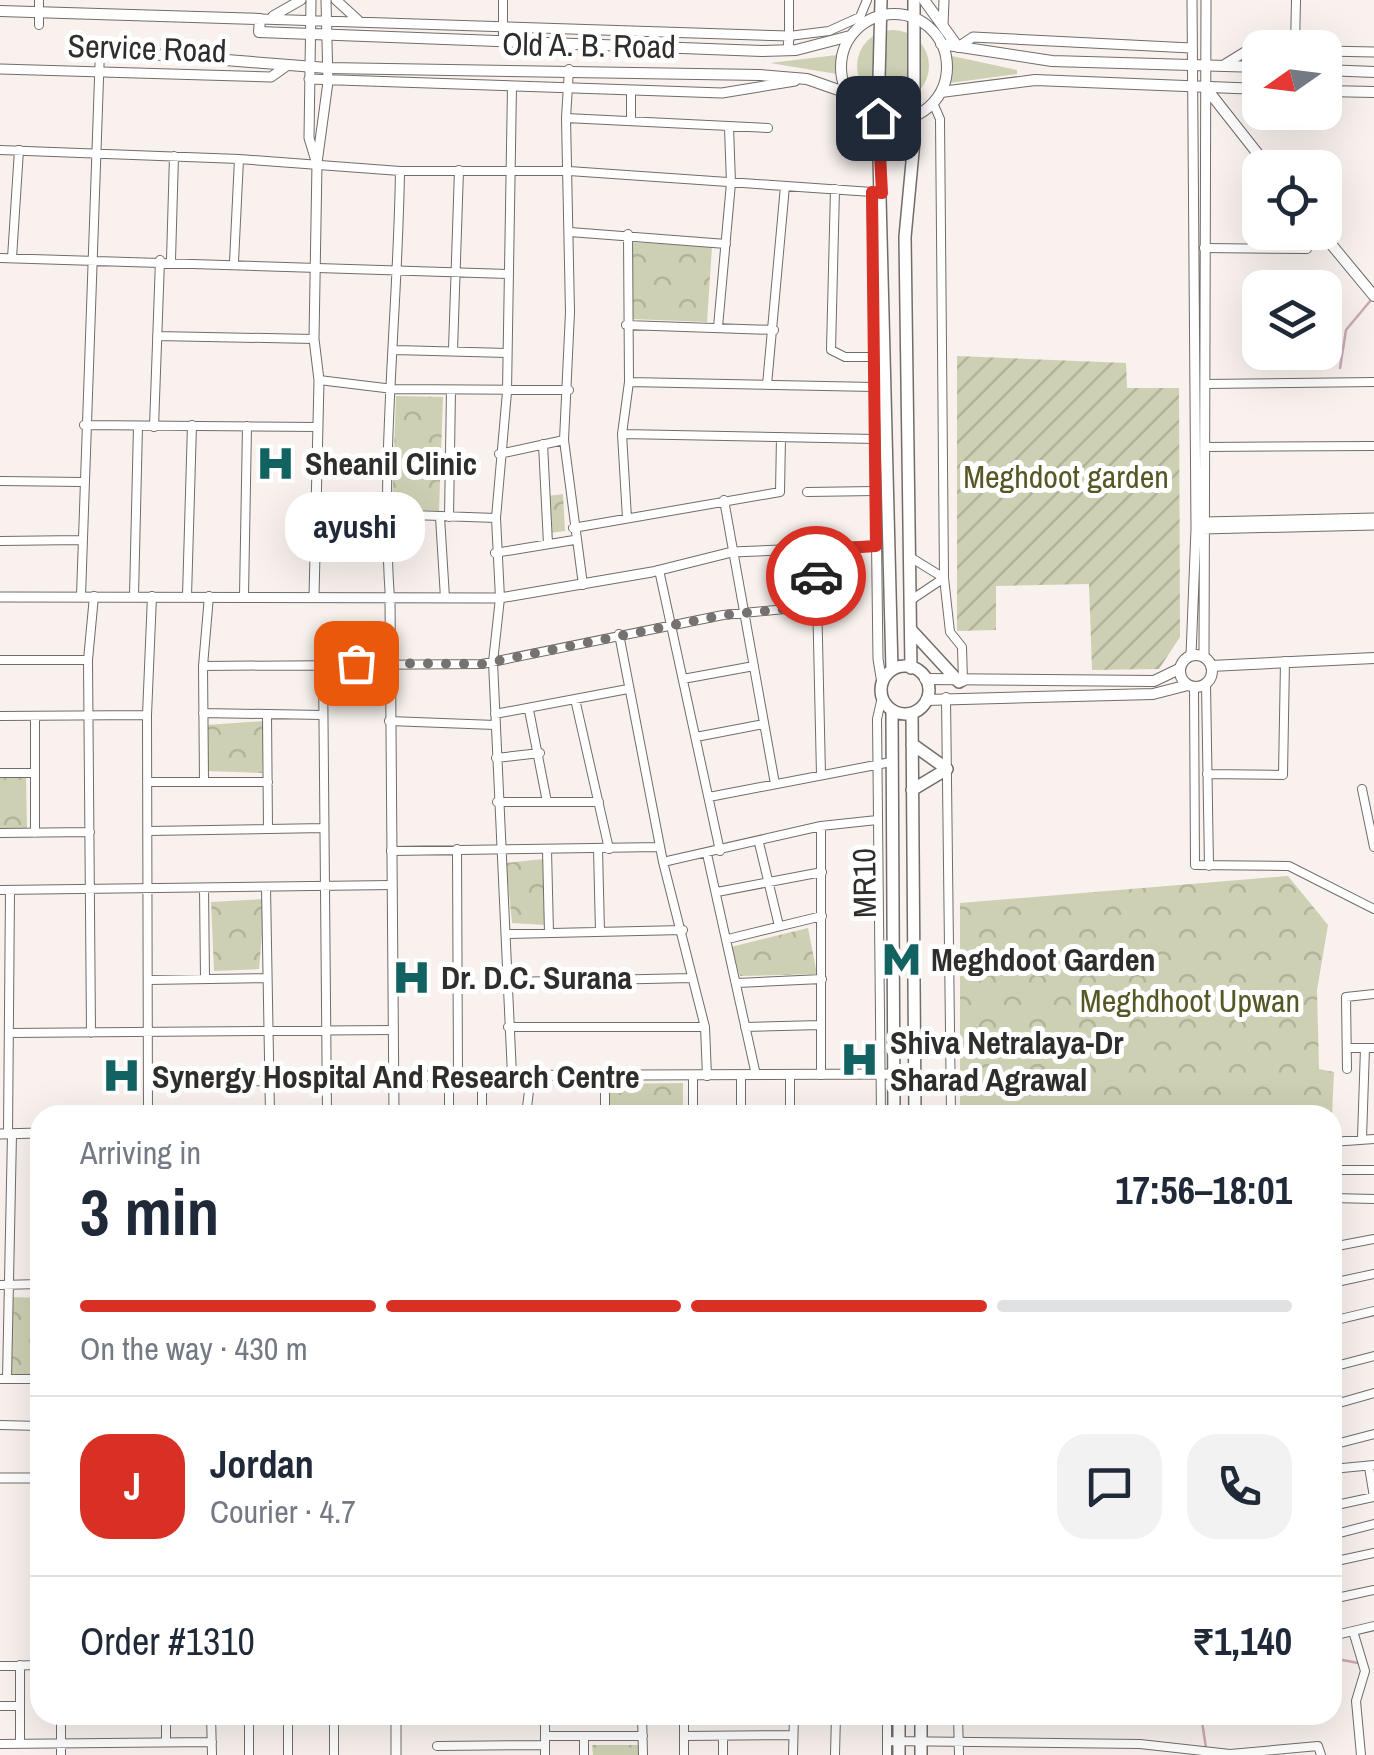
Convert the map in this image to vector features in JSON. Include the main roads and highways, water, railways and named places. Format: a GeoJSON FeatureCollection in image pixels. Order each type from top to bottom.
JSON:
{"type":"FeatureCollection","features":[{"type":"Feature","properties":{"kind":"main road"},"geometry":{"type":"LineString","coordinates":[[881,0],[877,192],[892,670],[882,682],[882,698],[892,710],[912,713],[926,700],[946,697],[1153,694],[1196,685],[1212,666]]}},
{"type":"Feature","properties":{"kind":"main road"},"geometry":{"type":"LineString","coordinates":[[911,668],[905,237],[914,117],[914,0]]}},
{"type":"Feature","properties":{"kind":"main road"},"geometry":{"type":"LineString","coordinates":[[924,0],[958,47]]}},
{"type":"Feature","properties":{"kind":"main road","name":"Service Road"},"geometry":{"type":"LineString","coordinates":[[0,10],[38,6],[312,28]]}},
{"type":"Feature","properties":{"kind":"main road"},"geometry":{"type":"LineString","coordinates":[[847,93],[841,58],[850,36],[881,16],[916,19],[941,44],[946,68],[940,92],[933,103],[914,117],[878,118]]}},
{"type":"Feature","properties":{"kind":"main road","name":"Old A. B. Road"},"geometry":{"type":"LineString","coordinates":[[312,28],[788,50],[850,36]]}},
{"type":"Feature","properties":{"kind":"main road"},"geometry":{"type":"LineString","coordinates":[[941,44],[1052,61],[1242,67]]}},
{"type":"Feature","properties":{"kind":"main road","name":"Old A. B. Road"},"geometry":{"type":"LineString","coordinates":[[100,50],[328,68],[569,69],[807,79],[847,93],[855,104],[878,118]]}},
{"type":"Feature","properties":{"kind":"main road"},"geometry":{"type":"LineString","coordinates":[[1342,71],[1374,72]]}},
{"type":"Feature","properties":{"kind":"main road"},"geometry":{"type":"LineString","coordinates":[[940,92],[1035,80],[1242,89]]}},
{"type":"Feature","properties":{"kind":"main road"},"geometry":{"type":"LineString","coordinates":[[1206,88],[1255,150]]}},
{"type":"Feature","properties":{"kind":"main road"},"geometry":{"type":"LineString","coordinates":[[1342,91],[1374,92]]}},
{"type":"Feature","properties":{"kind":"main road"},"geometry":{"type":"LineString","coordinates":[[1337,250],[1374,296]]}},
{"type":"Feature","properties":{"kind":"main road"},"geometry":{"type":"LineString","coordinates":[[910,628],[920,645],[960,682]]}},
{"type":"Feature","properties":{"kind":"main road"},"geometry":{"type":"LineString","coordinates":[[892,670],[911,668],[926,679],[960,682],[1154,681],[1197,656],[1212,666],[1374,658]]}},
{"type":"Feature","properties":{"kind":"main road"},"geometry":{"type":"LineString","coordinates":[[1179,669],[1196,685]]}},
{"type":"Feature","properties":{"kind":"main road"},"geometry":{"type":"LineString","coordinates":[[926,679],[926,700]]}},
{"type":"Feature","properties":{"kind":"main road","name":"MR10"},"geometry":{"type":"LineString","coordinates":[[892,710],[884,762],[887,1074],[892,1105]]}},
{"type":"Feature","properties":{"kind":"main road","name":"MR10"},"geometry":{"type":"LineString","coordinates":[[912,713],[916,1105]]}},
{"type":"Feature","properties":{"kind":"main road"},"geometry":{"type":"LineString","coordinates":[[912,744],[946,769],[912,790]]}},
{"type":"Feature","properties":{"kind":"main road"},"geometry":{"type":"LineString","coordinates":[[897,1725],[893,1741],[900,1755]]}},
{"type":"Feature","properties":{"kind":"main road"},"geometry":{"type":"LineString","coordinates":[[920,1725],[921,1755]]}},
{"type":"Feature","properties":{"kind":"waterway"},"geometry":{"type":"LineString","coordinates":[[1342,355],[1346,330],[1371,300]]}},
{"type":"Feature","properties":{"kind":"waterway"},"geometry":{"type":"LineString","coordinates":[[1342,1660],[1358,1663]]}},
{"type":"Feature","properties":{"kind":"waterway"},"geometry":{"type":"LineString","coordinates":[[1203,1725],[1206,1748]]}},
{"type":"Feature","properties":{"kind":"place","name":"Sheanil Clinic"},"geometry":{"type":"Point","coordinates":[275,463]}},
{"type":"Feature","properties":{"kind":"place","name":"ayushi"},"geometry":{"type":"Point","coordinates":[356,663]}},
{"type":"Feature","properties":{"kind":"place","name":"Meghdoot Garden"},"geometry":{"type":"Point","coordinates":[901,959]}},
{"type":"Feature","properties":{"kind":"place","name":"Dr. D.C. Surana"},"geometry":{"type":"Point","coordinates":[411,977]}},
{"type":"Feature","properties":{"kind":"place","name":"Shiva Netralaya-Dr Sharad Agrawal"},"geometry":{"type":"Point","coordinates":[860,1060]}},
{"type":"Feature","properties":{"kind":"place","name":"Synergy Hospital And Research Centre"},"geometry":{"type":"Point","coordinates":[122,1076]}},
{"type":"Feature","properties":{"kind":"park label","name":"Meghdoot garden"},"geometry":{"type":"Point","coordinates":[1066,476]}},
{"type":"Feature","properties":{"kind":"park label","name":"Meghdhoot Upwan"},"geometry":{"type":"Point","coordinates":[1190,1000]}}]}
